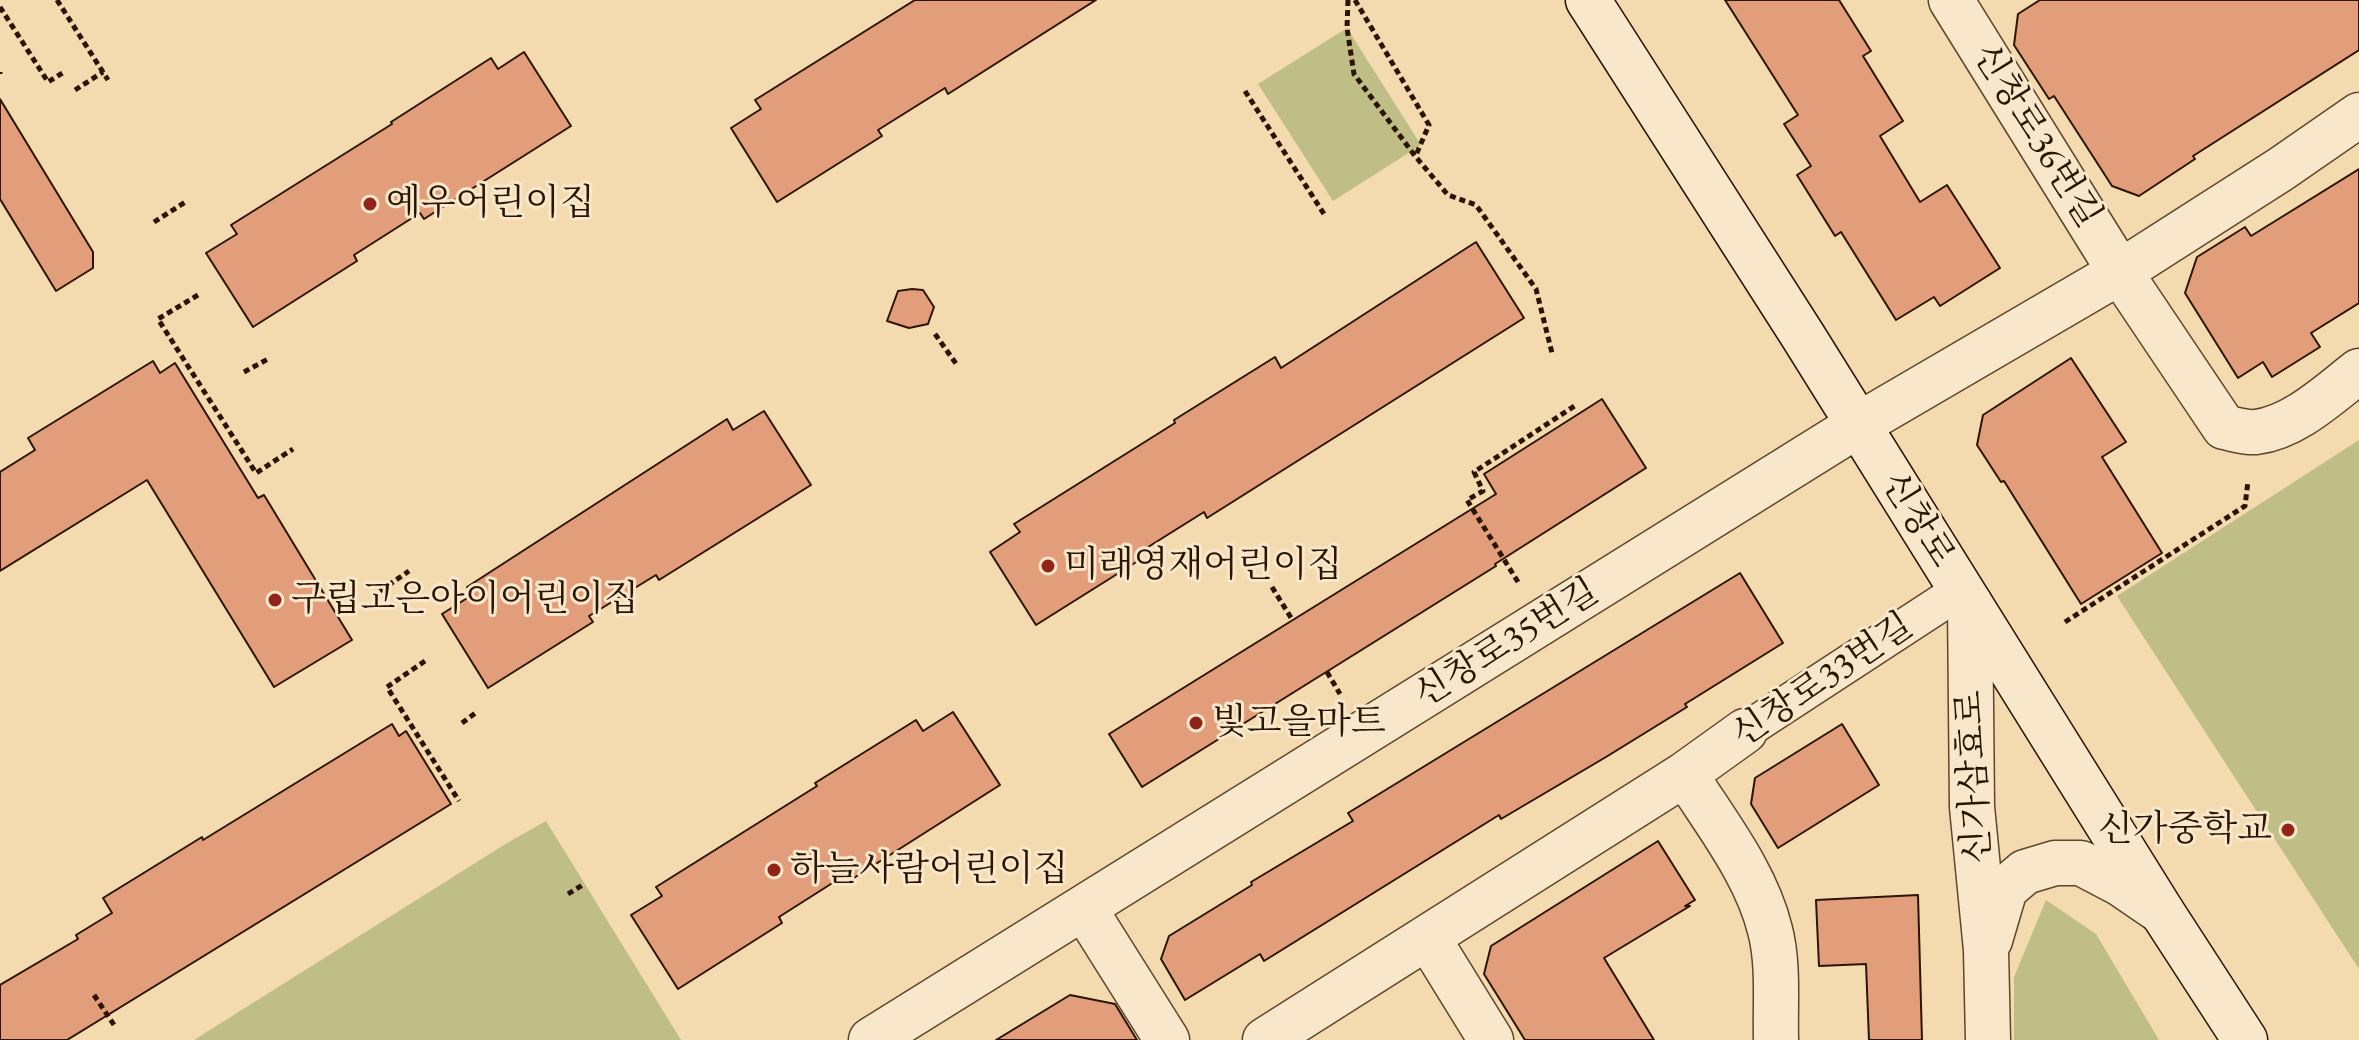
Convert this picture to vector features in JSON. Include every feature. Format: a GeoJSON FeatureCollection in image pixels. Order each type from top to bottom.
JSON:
{"type":"FeatureCollection","features":[{"type":"Feature","properties":{"kind":"street","name":"신창로"},"geometry":{"type":"LineString","coordinates":[[1588,0],[2245,1040]]}},
{"type":"Feature","properties":{"kind":"street","name":"신창로36번길"},"geometry":{"type":"LineString","coordinates":[[1964,5],[2120,272],[2224,427],[2254,432]]}},
{"type":"Feature","properties":{"kind":"street"},"geometry":{"type":"LineString","coordinates":[[1858,425],[2120,272],[2359,115]]}},
{"type":"Feature","properties":{"kind":"street"},"geometry":{"type":"LineString","coordinates":[[2254,432],[2284,423],[2359,371]]}},
{"type":"Feature","properties":{"kind":"street","name":"신창로35번길"},"geometry":{"type":"LineString","coordinates":[[871,1040],[1858,425]]}},
{"type":"Feature","properties":{"kind":"street","name":"신창로33번길"},"geometry":{"type":"LineString","coordinates":[[1265,1040],[1685,774],[1745,731],[1965,597]]}},
{"type":"Feature","properties":{"kind":"street","name":"신가삼효로"},"geometry":{"type":"LineString","coordinates":[[1965,597],[1972,807],[1986,950],[1988,1040]]}},
{"type":"Feature","properties":{"kind":"street"},"geometry":{"type":"LineString","coordinates":[[1685,774],[1753,883],[1764,910],[1771,933],[1774,961],[1776,1040]]}},
{"type":"Feature","properties":{"kind":"street","name":"신가삼효로"},"geometry":{"type":"LineString","coordinates":[[1986,950],[2005,889],[2025,872],[2055,863],[2081,863],[2121,884],[2162,912]]}},
{"type":"Feature","properties":{"kind":"street"},"geometry":{"type":"LineString","coordinates":[[1084,908],[1167,1040]]}},
{"type":"Feature","properties":{"kind":"street"},"geometry":{"type":"LineString","coordinates":[[1428,938],[1491,1040]]}},
{"type":"Feature","properties":{"kind":"path"},"geometry":{"type":"LineString","coordinates":[[57,0],[108,80]]}},
{"type":"Feature","properties":{"kind":"path"},"geometry":{"type":"LineString","coordinates":[[1348,0],[1347,28],[1354,74],[1448,195],[1476,205],[1536,289],[1552,353]]}},
{"type":"Feature","properties":{"kind":"path"},"geometry":{"type":"LineString","coordinates":[[1355,0],[1429,125],[1415,156]]}},
{"type":"Feature","properties":{"kind":"path"},"geometry":{"type":"LineString","coordinates":[[0,7],[48,82],[64,72]]}},
{"type":"Feature","properties":{"kind":"path"},"geometry":{"type":"LineString","coordinates":[[75,90],[103,72]]}},
{"type":"Feature","properties":{"kind":"path"},"geometry":{"type":"LineString","coordinates":[[1245,91],[1324,214]]}},
{"type":"Feature","properties":{"kind":"path"},"geometry":{"type":"LineString","coordinates":[[154,222],[187,201]]}},
{"type":"Feature","properties":{"kind":"path"},"geometry":{"type":"LineString","coordinates":[[198,295],[158,319],[256,473],[293,449]]}},
{"type":"Feature","properties":{"kind":"path"},"geometry":{"type":"LineString","coordinates":[[935,334],[957,365]]}},
{"type":"Feature","properties":{"kind":"path"},"geometry":{"type":"LineString","coordinates":[[244,372],[268,359]]}},
{"type":"Feature","properties":{"kind":"path"},"geometry":{"type":"LineString","coordinates":[[1523,589],[1467,500],[1483,491],[1474,472],[1576,405]]}},
{"type":"Feature","properties":{"kind":"path"},"geometry":{"type":"LineString","coordinates":[[2065,622],[2245,506],[2254,432]]}},
{"type":"Feature","properties":{"kind":"path"},"geometry":{"type":"LineString","coordinates":[[380,591],[409,571]]}},
{"type":"Feature","properties":{"kind":"path"},"geometry":{"type":"LineString","coordinates":[[1272,587],[1293,621]]}},
{"type":"Feature","properties":{"kind":"path"},"geometry":{"type":"LineString","coordinates":[[425,661],[387,687],[459,801]]}},
{"type":"Feature","properties":{"kind":"path"},"geometry":{"type":"LineString","coordinates":[[1327,672],[1345,701]]}},
{"type":"Feature","properties":{"kind":"path"},"geometry":{"type":"LineString","coordinates":[[462,723],[478,711]]}},
{"type":"Feature","properties":{"kind":"path"},"geometry":{"type":"LineString","coordinates":[[568,894],[584,884]]}},
{"type":"Feature","properties":{"kind":"path"},"geometry":{"type":"LineString","coordinates":[[94,995],[116,1028]]}},
{"type":"Feature","properties":{"kind":"shaded area"},"geometry":{"type":"Polygon","coordinates":[[[1347,28],[1421,145],[1333,201],[1258,84],[1347,28]]]}},
{"type":"Feature","properties":{"kind":"shaded area","name":"신가중학교"},"geometry":{"type":"Polygon","coordinates":[[[2359,440],[2359,969],[2117,596],[2359,440]]]}},
{"type":"Feature","properties":{"kind":"shaded area"},"geometry":{"type":"Polygon","coordinates":[[[546,821],[681,1040],[194,1040],[507,843],[546,821]]]}},
{"type":"Feature","properties":{"kind":"shaded area"},"geometry":{"type":"Polygon","coordinates":[[[2046,900],[2096,934],[2159,1040],[2014,1040],[2014,977],[2046,900]]]}},
{"type":"Feature","properties":{"kind":"building"},"geometry":{"type":"Polygon","coordinates":[[[915,0],[1096,0],[948,94],[945,88],[878,130],[882,136],[777,202],[731,128],[761,109],[755,100],[915,0]]]}},
{"type":"Feature","properties":{"kind":"building"},"geometry":{"type":"Polygon","coordinates":[[[1725,0],[1839,0],[1871,51],[1863,56],[1903,121],[1880,136],[1920,202],[1947,185],[2000,268],[1940,306],[1934,297],[1896,320],[1841,232],[1835,236],[1797,175],[1811,166],[1784,124],[1798,115],[1725,0]]]}},
{"type":"Feature","properties":{"kind":"building"},"geometry":{"type":"Polygon","coordinates":[[[2040,0],[2359,0],[2359,50],[2193,156],[2195,159],[2139,196],[2112,186],[2054,96],[2049,99],[2014,45],[2018,14],[2040,0]]]}},
{"type":"Feature","properties":{"kind":"building"},"geometry":{"type":"Polygon","coordinates":[[[524,52],[571,126],[424,219],[420,213],[354,255],[357,261],[253,327],[206,253],[237,234],[231,225],[491,58],[498,69],[524,52]]]}},
{"type":"Feature","properties":{"kind":"building"},"geometry":{"type":"Polygon","coordinates":[[[0,99],[93,252],[93,268],[56,291],[0,199],[0,99]]]}},
{"type":"Feature","properties":{"kind":"building"},"geometry":{"type":"Polygon","coordinates":[[[2359,169],[2359,303],[2311,333],[2320,347],[2272,377],[2263,362],[2238,378],[2185,293],[2197,257],[2245,227],[2251,236],[2359,169]]]}},
{"type":"Feature","properties":{"kind":"building"},"geometry":{"type":"Polygon","coordinates":[[[1476,242],[1524,318],[1207,518],[1204,512],[1137,554],[1141,559],[1036,625],[990,552],[1020,532],[1014,524],[1275,357],[1281,368],[1476,242]]]}},
{"type":"Feature","properties":{"kind":"building"},"geometry":{"type":"Polygon","coordinates":[[[923,290],[934,307],[928,324],[909,328],[887,321],[898,291],[923,290]]]}},
{"type":"Feature","properties":{"kind":"building"},"geometry":{"type":"Polygon","coordinates":[[[2071,358],[2126,442],[2102,457],[2162,553],[2081,604],[2004,481],[2001,482],[1977,445],[1983,415],[2071,358]]]}},
{"type":"Feature","properties":{"kind":"building"},"geometry":{"type":"Polygon","coordinates":[[[153,361],[160,373],[175,363],[258,498],[264,495],[352,640],[274,687],[147,480],[0,571],[0,472],[35,450],[28,438],[153,361]]]}},
{"type":"Feature","properties":{"kind":"building"},"geometry":{"type":"Polygon","coordinates":[[[1602,399],[1646,468],[1496,566],[1142,787],[1109,734],[1496,494],[1484,474],[1602,399]]]}},
{"type":"Feature","properties":{"kind":"building"},"geometry":{"type":"Polygon","coordinates":[[[764,411],[811,485],[659,580],[656,575],[589,616],[593,622],[488,688],[442,614],[472,595],[467,587],[727,419],[733,430],[764,411]]]}},
{"type":"Feature","properties":{"kind":"building"},"geometry":{"type":"Polygon","coordinates":[[[1740,573],[1783,643],[1606,757],[1501,819],[1499,815],[1264,961],[1260,954],[1185,1000],[1161,959],[1169,936],[1353,821],[1348,813],[1740,573]]]}},
{"type":"Feature","properties":{"kind":"building"},"geometry":{"type":"Polygon","coordinates":[[[953,712],[1000,785],[849,881],[845,875],[779,917],[782,923],[678,989],[631,915],[662,896],[656,887],[916,720],[923,731],[953,712]]]}},
{"type":"Feature","properties":{"kind":"building"},"geometry":{"type":"Polygon","coordinates":[[[392,724],[399,736],[406,731],[451,804],[67,1040],[0,1040],[0,985],[78,939],[76,935],[112,913],[103,898],[392,724]]]}},
{"type":"Feature","properties":{"kind":"building"},"geometry":{"type":"Polygon","coordinates":[[[1842,724],[1879,785],[1778,848],[1751,804],[1755,778],[1842,724]]]}},
{"type":"Feature","properties":{"kind":"building"},"geometry":{"type":"Polygon","coordinates":[[[1658,841],[1695,900],[1604,958],[1654,1040],[1525,1040],[1484,974],[1491,946],[1658,841]]]}},
{"type":"Feature","properties":{"kind":"building"},"geometry":{"type":"Polygon","coordinates":[[[1918,895],[1922,1040],[1869,1040],[1866,964],[1819,966],[1816,900],[1918,895]]]}},
{"type":"Feature","properties":{"kind":"building"},"geometry":{"type":"Polygon","coordinates":[[[1070,995],[1115,1004],[1137,1040],[996,1040],[1070,995]]]}},
{"type":"Feature","properties":{"kind":"place","name":"예우어린이집"},"geometry":{"type":"Point","coordinates":[370,204]}},
{"type":"Feature","properties":{"kind":"place","name":"미래영재어린이집"},"geometry":{"type":"Point","coordinates":[1048,566]}},
{"type":"Feature","properties":{"kind":"place","name":"구립고은아이어린이집"},"geometry":{"type":"Point","coordinates":[275,600]}},
{"type":"Feature","properties":{"kind":"place","name":"빛고을마트"},"geometry":{"type":"Point","coordinates":[1196,723]}},
{"type":"Feature","properties":{"kind":"place","name":"신가중학교"},"geometry":{"type":"Point","coordinates":[2288,830]}},
{"type":"Feature","properties":{"kind":"place","name":"하늘사람어린이집"},"geometry":{"type":"Point","coordinates":[774,870]}}]}
